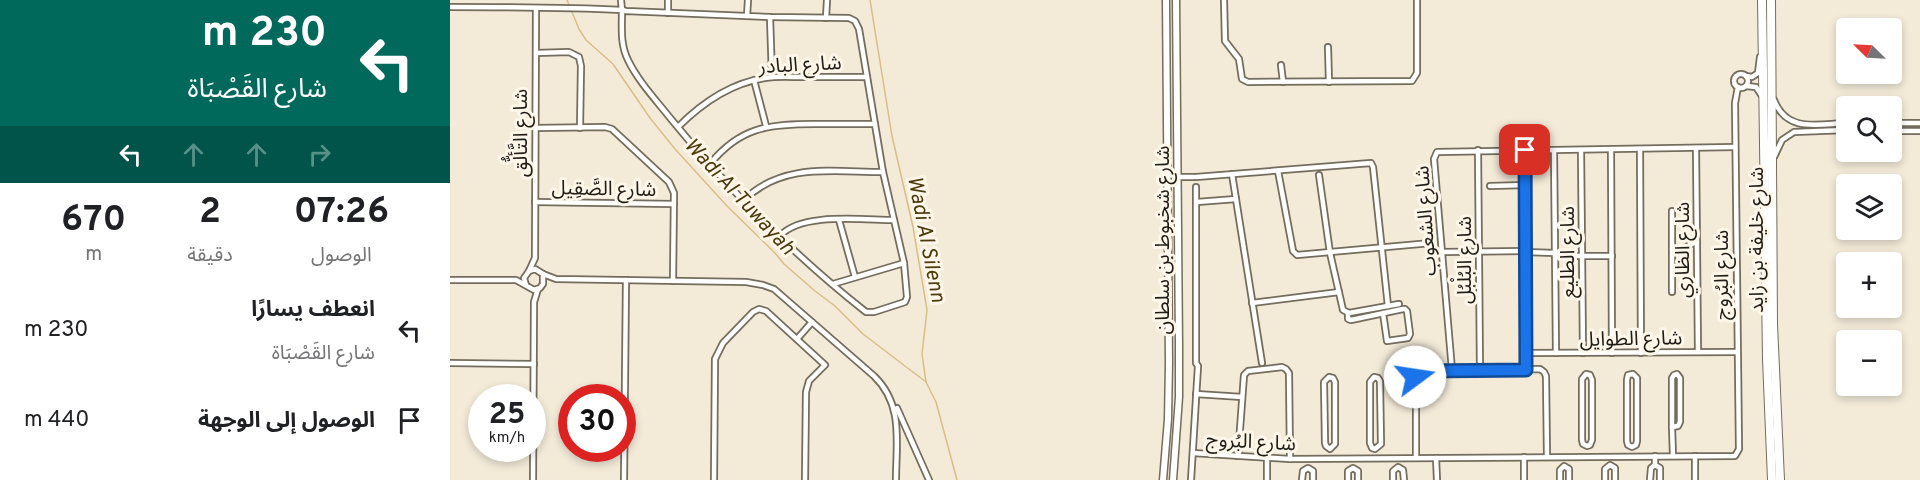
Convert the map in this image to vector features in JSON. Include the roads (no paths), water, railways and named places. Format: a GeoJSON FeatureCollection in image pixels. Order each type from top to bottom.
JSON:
{"type":"FeatureCollection","features":[{"type":"Feature","properties":{"kind":"highway","name":"شارع خليفة بن زايد"},"geometry":{"type":"LineString","coordinates":[[1762,0],[1767,347],[1772,480]]}},
{"type":"Feature","properties":{"kind":"highway","name":"شارع خليفة بن زايد"},"geometry":{"type":"LineString","coordinates":[[1771,0],[1773,324],[1780,480]]}},
{"type":"Feature","properties":{"kind":"main road","name":"شارع شخبوط بن سلطان"},"geometry":{"type":"LineString","coordinates":[[1163,480],[1169,373],[1166,0]]}},
{"type":"Feature","properties":{"kind":"main road","name":"شارع شخبوط بن سلطان"},"geometry":{"type":"LineString","coordinates":[[1173,480],[1179,397],[1176,0]]}},
{"type":"Feature","properties":{"kind":"street"},"geometry":{"type":"LineString","coordinates":[[516,0],[516,7]]}},
{"type":"Feature","properties":{"kind":"street"},"geometry":{"type":"LineString","coordinates":[[450,7],[586,8],[622,10],[668,14],[849,18],[855,21],[859,29],[883,171],[904,263],[907,297],[905,302],[874,312],[866,312],[744,201],[678,127],[647,89],[627,59],[621,36],[622,10],[621,0]]}},
{"type":"Feature","properties":{"kind":"street"},"geometry":{"type":"LineString","coordinates":[[668,0],[668,14]]}},
{"type":"Feature","properties":{"kind":"street"},"geometry":{"type":"LineString","coordinates":[[747,16],[748,0]]}},
{"type":"Feature","properties":{"kind":"street"},"geometry":{"type":"LineString","coordinates":[[826,18],[827,0]]}},
{"type":"Feature","properties":{"kind":"street"},"geometry":{"type":"LineString","coordinates":[[1224,0],[1225,41],[1239,59],[1242,79],[1248,82],[1409,82],[1414,80],[1417,73],[1417,0]]}},
{"type":"Feature","properties":{"kind":"street","name":"شارع التَّألُّق"},"geometry":{"type":"LineString","coordinates":[[536,8],[535,258],[542,273]]}},
{"type":"Feature","properties":{"kind":"street"},"geometry":{"type":"LineString","coordinates":[[770,17],[772,77]]}},
{"type":"Feature","properties":{"kind":"street"},"geometry":{"type":"LineString","coordinates":[[1762,37],[1758,71],[1752,77],[1741,74],[1734,82],[1742,87],[1756,87],[1762,98]]}},
{"type":"Feature","properties":{"kind":"street"},"geometry":{"type":"LineString","coordinates":[[1328,47],[1329,82]]}},
{"type":"Feature","properties":{"kind":"street"},"geometry":{"type":"LineString","coordinates":[[536,53],[569,52],[579,57],[581,66],[580,128]]}},
{"type":"Feature","properties":{"kind":"street"},"geometry":{"type":"LineString","coordinates":[[1281,65],[1283,82]]}},
{"type":"Feature","properties":{"kind":"street"},"geometry":{"type":"LineString","coordinates":[[1742,87],[1748,81],[1746,76]]}},
{"type":"Feature","properties":{"kind":"street","name":"شارع البادر"},"geometry":{"type":"LineString","coordinates":[[678,127],[712,98],[754,80],[772,77],[867,77]]}},
{"type":"Feature","properties":{"kind":"street"},"geometry":{"type":"LineString","coordinates":[[754,80],[766,126]]}},
{"type":"Feature","properties":{"kind":"street","name":"شارع البُروج"},"geometry":{"type":"LineString","coordinates":[[1193,453],[1290,459],[1547,456],[1732,457],[1739,449],[1735,108],[1742,87]]}},
{"type":"Feature","properties":{"kind":"street"},"geometry":{"type":"LineString","coordinates":[[1771,93],[1781,114],[1794,123],[1836,123]]}},
{"type":"Feature","properties":{"kind":"street"},"geometry":{"type":"LineString","coordinates":[[1902,123],[1920,123]]}},
{"type":"Feature","properties":{"kind":"street"},"geometry":{"type":"LineString","coordinates":[[710,164],[729,144],[766,126],[875,124]]}},
{"type":"Feature","properties":{"kind":"street"},"geometry":{"type":"LineString","coordinates":[[535,128],[608,128],[617,132],[671,184],[674,191],[673,281]]}},
{"type":"Feature","properties":{"kind":"street"},"geometry":{"type":"LineString","coordinates":[[1772,163],[1782,140],[1794,132],[1836,130]]}},
{"type":"Feature","properties":{"kind":"street"},"geometry":{"type":"LineString","coordinates":[[1902,130],[1920,131]]}},
{"type":"Feature","properties":{"kind":"street","name":"شارع الشعوب"},"geometry":{"type":"LineString","coordinates":[[1452,370],[1435,155],[1440,150],[1735,147]]}},
{"type":"Feature","properties":{"kind":"street","name":"شارع الظاري"},"geometry":{"type":"LineString","coordinates":[[1696,148],[1698,352]]}},
{"type":"Feature","properties":{"kind":"street"},"geometry":{"type":"LineString","coordinates":[[1640,149],[1641,353]]}},
{"type":"Feature","properties":{"kind":"street","name":"شارع البُلْبُل"},"geometry":{"type":"LineString","coordinates":[[1478,150],[1480,370]]}},
{"type":"Feature","properties":{"kind":"street"},"geometry":{"type":"LineString","coordinates":[[1525,150],[1526,370]]}},
{"type":"Feature","properties":{"kind":"street"},"geometry":{"type":"LineString","coordinates":[[1554,150],[1556,353]]}},
{"type":"Feature","properties":{"kind":"street","name":"شارع الطليع"},"geometry":{"type":"LineString","coordinates":[[1581,150],[1583,353]]}},
{"type":"Feature","properties":{"kind":"street"},"geometry":{"type":"LineString","coordinates":[[1611,150],[1612,353]]}},
{"type":"Feature","properties":{"kind":"street"},"geometry":{"type":"LineString","coordinates":[[1178,177],[1371,163],[1388,306]]}},
{"type":"Feature","properties":{"kind":"street"},"geometry":{"type":"LineString","coordinates":[[744,201],[760,187],[788,174],[883,171]]}},
{"type":"Feature","properties":{"kind":"street"},"geometry":{"type":"LineString","coordinates":[[1278,171],[1293,252],[1298,256],[1431,243]]}},
{"type":"Feature","properties":{"kind":"street"},"geometry":{"type":"LineString","coordinates":[[1232,174],[1262,363]]}},
{"type":"Feature","properties":{"kind":"street"},"geometry":{"type":"LineString","coordinates":[[1319,175],[1330,253],[1348,319],[1403,309],[1406,310],[1410,334],[1408,338],[1387,341],[1383,313]]}},
{"type":"Feature","properties":{"kind":"street"},"geometry":{"type":"LineString","coordinates":[[1490,186],[1525,185]]}},
{"type":"Feature","properties":{"kind":"street"},"geometry":{"type":"LineString","coordinates":[[1191,480],[1197,374],[1196,187]]}},
{"type":"Feature","properties":{"kind":"street"},"geometry":{"type":"LineString","coordinates":[[1197,202],[1236,199]]}},
{"type":"Feature","properties":{"kind":"street","name":"شارع الصَّقِيل"},"geometry":{"type":"LineString","coordinates":[[535,202],[674,204]]}},
{"type":"Feature","properties":{"kind":"street"},"geometry":{"type":"LineString","coordinates":[[1672,211],[1672,292]]}},
{"type":"Feature","properties":{"kind":"street"},"geometry":{"type":"LineString","coordinates":[[780,236],[794,225],[810,220],[894,220]]}},
{"type":"Feature","properties":{"kind":"street"},"geometry":{"type":"LineString","coordinates":[[839,220],[855,277]]}},
{"type":"Feature","properties":{"kind":"street"},"geometry":{"type":"LineString","coordinates":[[1672,249],[1684,249],[1697,242]]}},
{"type":"Feature","properties":{"kind":"street"},"geometry":{"type":"LineString","coordinates":[[1442,252],[1525,252],[1612,256]]}},
{"type":"Feature","properties":{"kind":"street","name":"شارع التَّألُّق"},"geometry":{"type":"LineString","coordinates":[[528,272],[535,258]]}},
{"type":"Feature","properties":{"kind":"street"},"geometry":{"type":"LineString","coordinates":[[833,284],[904,263]]}},
{"type":"Feature","properties":{"kind":"street"},"geometry":{"type":"LineString","coordinates":[[512,280],[535,269],[556,279],[746,282],[763,285],[779,293],[879,381],[887,391],[929,480]]}},
{"type":"Feature","properties":{"kind":"street"},"geometry":{"type":"LineString","coordinates":[[528,272],[524,280],[534,302]]}},
{"type":"Feature","properties":{"kind":"street"},"geometry":{"type":"LineString","coordinates":[[533,480],[534,302],[544,282],[542,273]]}},
{"type":"Feature","properties":{"kind":"street"},"geometry":{"type":"LineString","coordinates":[[450,280],[512,280],[527,286],[540,287],[556,279]]}},
{"type":"Feature","properties":{"kind":"street"},"geometry":{"type":"LineString","coordinates":[[624,480],[626,280]]}},
{"type":"Feature","properties":{"kind":"street"},"geometry":{"type":"LineString","coordinates":[[1252,303],[1339,292]]}},
{"type":"Feature","properties":{"kind":"street"},"geometry":{"type":"LineString","coordinates":[[1348,313],[1399,304]]}},
{"type":"Feature","properties":{"kind":"street"},"geometry":{"type":"LineString","coordinates":[[714,480],[715,364],[718,351],[753,312],[759,309],[766,311],[825,365],[809,381],[806,392],[805,480]]}},
{"type":"Feature","properties":{"kind":"street"},"geometry":{"type":"LineString","coordinates":[[796,339],[812,322]]}},
{"type":"Feature","properties":{"kind":"street","name":"شارع الطوايل"},"geometry":{"type":"LineString","coordinates":[[1526,353],[1737,352]]}},
{"type":"Feature","properties":{"kind":"street"},"geometry":{"type":"LineString","coordinates":[[450,363],[534,364]]}},
{"type":"Feature","properties":{"kind":"street"},"geometry":{"type":"LineString","coordinates":[[1238,456],[1243,376],[1246,372],[1282,367],[1287,370],[1290,459]]}},
{"type":"Feature","properties":{"kind":"street"},"geometry":{"type":"LineString","coordinates":[[1416,458],[1416,374],[1421,371],[1452,370],[1542,370],[1546,376],[1547,456]]}},
{"type":"Feature","properties":{"kind":"street"},"geometry":{"type":"LineString","coordinates":[[1586,374],[1592,378],[1592,442],[1587,446],[1582,441],[1582,379],[1586,374]]}},
{"type":"Feature","properties":{"kind":"street"},"geometry":{"type":"LineString","coordinates":[[1632,447],[1637,442],[1637,378],[1631,374],[1627,380],[1627,442],[1632,447],[1633,456]]}},
{"type":"Feature","properties":{"kind":"street"},"geometry":{"type":"LineString","coordinates":[[1672,427],[1679,425],[1680,422],[1680,378],[1677,375],[1672,378],[1672,427],[1672,456]]}},
{"type":"Feature","properties":{"kind":"street"},"geometry":{"type":"LineString","coordinates":[[1375,449],[1381,444],[1379,380],[1374,376],[1370,382],[1370,443],[1375,449],[1376,458]]}},
{"type":"Feature","properties":{"kind":"street","name":"شارع البُروج"},"geometry":{"type":"LineString","coordinates":[[1329,377],[1335,382],[1335,444],[1330,448],[1325,445],[1324,419],[1324,381],[1329,377]]}},
{"type":"Feature","properties":{"kind":"street"},"geometry":{"type":"LineString","coordinates":[[1196,394],[1242,397]]}},
{"type":"Feature","properties":{"kind":"street"},"geometry":{"type":"LineString","coordinates":[[892,401],[896,415],[896,480]]}},
{"type":"Feature","properties":{"kind":"street"},"geometry":{"type":"LineString","coordinates":[[1627,416],[1637,416]]}},
{"type":"Feature","properties":{"kind":"street"},"geometry":{"type":"LineString","coordinates":[[1370,417],[1380,417]]}},
{"type":"Feature","properties":{"kind":"street"},"geometry":{"type":"LineString","coordinates":[[1582,417],[1592,417]]}},
{"type":"Feature","properties":{"kind":"street"},"geometry":{"type":"LineString","coordinates":[[1324,419],[1335,419]]}},
{"type":"Feature","properties":{"kind":"street"},"geometry":{"type":"LineString","coordinates":[[897,436],[909,435]]}},
{"type":"Feature","properties":{"kind":"street"},"geometry":{"type":"LineString","coordinates":[[1587,446],[1587,456]]}},
{"type":"Feature","properties":{"kind":"street","name":"شارع البُروج"},"geometry":{"type":"LineString","coordinates":[[1330,448],[1330,458]]}},
{"type":"Feature","properties":{"kind":"street"},"geometry":{"type":"LineString","coordinates":[[1560,480],[1560,469],[1564,466],[1564,456]]}},
{"type":"Feature","properties":{"kind":"street"},"geometry":{"type":"LineString","coordinates":[[1610,456],[1610,465],[1614,468],[1615,480]]}},
{"type":"Feature","properties":{"kind":"street"},"geometry":{"type":"LineString","coordinates":[[1650,480],[1651,468],[1655,465],[1655,456]]}},
{"type":"Feature","properties":{"kind":"street"},"geometry":{"type":"LineString","coordinates":[[1695,456],[1695,480]]}},
{"type":"Feature","properties":{"kind":"street"},"geometry":{"type":"LineString","coordinates":[[1524,457],[1524,480]]}},
{"type":"Feature","properties":{"kind":"street"},"geometry":{"type":"LineString","coordinates":[[1267,458],[1267,480]]}},
{"type":"Feature","properties":{"kind":"street","name":"شارع البُروج"},"geometry":{"type":"LineString","coordinates":[[1307,458],[1313,480]]}},
{"type":"Feature","properties":{"kind":"street"},"geometry":{"type":"LineString","coordinates":[[1353,458],[1353,468]]}},
{"type":"Feature","properties":{"kind":"street"},"geometry":{"type":"LineString","coordinates":[[1398,458],[1398,467]]}},
{"type":"Feature","properties":{"kind":"street"},"geometry":{"type":"LineString","coordinates":[[1436,458],[1437,480]]}},
{"type":"Feature","properties":{"kind":"street"},"geometry":{"type":"LineString","coordinates":[[1605,480],[1605,469],[1610,465]]}},
{"type":"Feature","properties":{"kind":"street"},"geometry":{"type":"LineString","coordinates":[[1655,465],[1660,468],[1660,480]]}},
{"type":"Feature","properties":{"kind":"street"},"geometry":{"type":"LineString","coordinates":[[1564,466],[1569,469],[1569,480]]}},
{"type":"Feature","properties":{"kind":"street"},"geometry":{"type":"LineString","coordinates":[[1393,480],[1393,471],[1398,467]]}},
{"type":"Feature","properties":{"kind":"street"},"geometry":{"type":"LineString","coordinates":[[1398,467],[1403,470],[1404,480]]}},
{"type":"Feature","properties":{"kind":"street","name":"شارع البُروج"},"geometry":{"type":"LineString","coordinates":[[1302,480],[1303,471],[1308,468]]}},
{"type":"Feature","properties":{"kind":"street"},"geometry":{"type":"LineString","coordinates":[[1348,480],[1348,471],[1353,468]]}},
{"type":"Feature","properties":{"kind":"street"},"geometry":{"type":"LineString","coordinates":[[1353,468],[1358,471],[1358,480]]}},
{"type":"Feature","properties":{"kind":"waterway","name":"Wadi Al Tuwayah"},"geometry":{"type":"LineString","coordinates":[[567,0],[586,40],[613,64],[650,118],[727,206],[784,264],[835,306],[863,334],[926,382]]}},
{"type":"Feature","properties":{"kind":"waterway","name":"Wadi Al Silenn"},"geometry":{"type":"LineString","coordinates":[[870,0],[892,136],[913,227],[927,310],[922,354],[926,382],[936,402],[957,480]]}}]}
